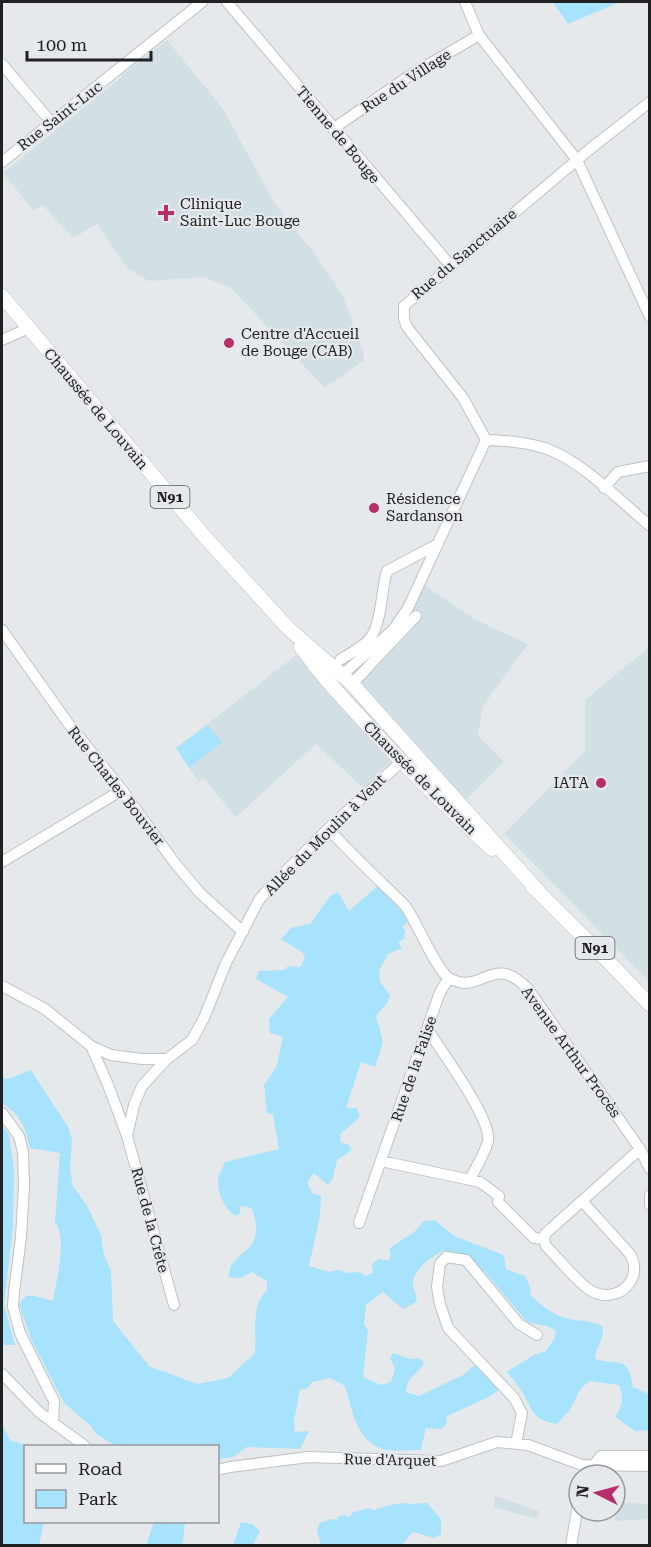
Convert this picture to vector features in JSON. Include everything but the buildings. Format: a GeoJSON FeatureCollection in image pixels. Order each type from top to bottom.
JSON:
{"type":"FeatureCollection","features":[{"type":"Feature","properties":{"kind":"main road","name":"Chaussée de Louvain"},"geometry":{"type":"LineString","coordinates":[[2,296],[205,537],[288,628],[347,680],[409,747],[440,790],[448,809],[539,892],[650,1005]]}},
{"type":"Feature","properties":{"kind":"main road","name":"Chaussée de Louvain"},"geometry":{"type":"LineString","coordinates":[[288,628],[329,685],[401,762],[440,790]]}},
{"type":"Feature","properties":{"kind":"main road"},"geometry":{"type":"LineString","coordinates":[[329,685],[347,680]]}},
{"type":"Feature","properties":{"kind":"main road"},"geometry":{"type":"LineString","coordinates":[[401,762],[409,747]]}},
{"type":"Feature","properties":{"kind":"street","name":"Rue Saint-Luc"},"geometry":{"type":"LineString","coordinates":[[2,162],[202,2]]}},
{"type":"Feature","properties":{"kind":"street","name":"Tienne de Bouge"},"geometry":{"type":"LineString","coordinates":[[227,2],[451,266]]}},
{"type":"Feature","properties":{"kind":"street"},"geometry":{"type":"LineString","coordinates":[[465,2],[479,35],[577,160],[650,317]]}},
{"type":"Feature","properties":{"kind":"street","name":"Rue du Village"},"geometry":{"type":"LineString","coordinates":[[333,129],[409,76],[479,35]]}},
{"type":"Feature","properties":{"kind":"street"},"geometry":{"type":"LineString","coordinates":[[2,64],[51,123]]}},
{"type":"Feature","properties":{"kind":"street","name":"Rue du Sanctuaire"},"geometry":{"type":"LineString","coordinates":[[486,440],[464,398],[404,320],[404,306],[577,160],[650,102]]}},
{"type":"Feature","properties":{"kind":"street"},"geometry":{"type":"LineString","coordinates":[[2,340],[29,328]]}},
{"type":"Feature","properties":{"kind":"street"},"geometry":{"type":"LineString","coordinates":[[347,680],[393,630],[408,608],[486,440],[516,442],[548,449],[582,469],[650,526]]}},
{"type":"Feature","properties":{"kind":"street"},"geometry":{"type":"LineString","coordinates":[[604,488],[618,472],[650,466]]}},
{"type":"Feature","properties":{"kind":"street"},"geometry":{"type":"LineString","coordinates":[[340,660],[372,636],[387,571],[438,544]]}},
{"type":"Feature","properties":{"kind":"street"},"geometry":{"type":"LineString","coordinates":[[347,680],[416,616]]}},
{"type":"Feature","properties":{"kind":"street","name":"Rue Charles Bouvier"},"geometry":{"type":"LineString","coordinates":[[2,630],[68,723],[122,790],[174,862],[200,893],[243,932]]}},
{"type":"Feature","properties":{"kind":"street","name":"Allée du Moulin à Vent"},"geometry":{"type":"LineString","coordinates":[[167,1059],[192,1040],[204,1018],[226,963],[259,900],[328,829],[401,762]]}},
{"type":"Feature","properties":{"kind":"street"},"geometry":{"type":"LineString","coordinates":[[2,862],[122,790]]}},
{"type":"Feature","properties":{"kind":"street"},"geometry":{"type":"LineString","coordinates":[[328,829],[406,907],[444,974],[449,978]]}},
{"type":"Feature","properties":{"kind":"street","name":"Avenue Arthur Procès"},"geometry":{"type":"LineString","coordinates":[[449,978],[460,982],[476,981],[495,973],[506,973],[517,977],[528,989],[640,1149],[650,1169]]}},
{"type":"Feature","properties":{"kind":"street","name":"Rue de la Falise"},"geometry":{"type":"LineString","coordinates":[[359,1223],[440,992],[449,978]]}},
{"type":"Feature","properties":{"kind":"street"},"geometry":{"type":"LineString","coordinates":[[2,986],[45,1009],[91,1046],[111,1055],[167,1059]]}},
{"type":"Feature","properties":{"kind":"street"},"geometry":{"type":"LineString","coordinates":[[428,1030],[482,1114],[488,1141],[470,1180]]}},
{"type":"Feature","properties":{"kind":"street","name":"Rue de la Crête"},"geometry":{"type":"LineString","coordinates":[[91,1046],[127,1136],[174,1305]]}},
{"type":"Feature","properties":{"kind":"street","name":"Rue de la Crête"},"geometry":{"type":"LineString","coordinates":[[127,1136],[134,1106],[142,1086],[167,1059]]}},
{"type":"Feature","properties":{"kind":"street"},"geometry":{"type":"LineString","coordinates":[[2,1113],[19,1136],[23,1152],[23,1206],[14,1307],[20,1333],[54,1401],[53,1423]]}},
{"type":"Feature","properties":{"kind":"street"},"geometry":{"type":"LineString","coordinates":[[582,1201],[630,1254],[635,1263],[630,1282],[624,1290],[613,1295],[589,1290],[546,1246],[544,1239],[545,1234],[640,1149]]}},
{"type":"Feature","properties":{"kind":"street"},"geometry":{"type":"LineString","coordinates":[[381,1161],[480,1182],[499,1196],[498,1202],[534,1238],[544,1239]]}},
{"type":"Feature","properties":{"kind":"street"},"geometry":{"type":"LineString","coordinates":[[650,1195],[650,1205]]}},
{"type":"Feature","properties":{"kind":"street"},"geometry":{"type":"LineString","coordinates":[[516,1443],[522,1413],[514,1398],[448,1328],[437,1287],[440,1264],[446,1257],[466,1260],[519,1324],[537,1335]]}},
{"type":"Feature","properties":{"kind":"street"},"geometry":{"type":"LineString","coordinates":[[2,1374],[53,1423],[84,1445]]}},
{"type":"Feature","properties":{"kind":"street","name":"Rue d'Arquet"},"geometry":{"type":"LineString","coordinates":[[219,1470],[308,1458],[441,1461],[497,1442],[528,1445],[577,1463]]}},
{"type":"Feature","properties":{"kind":"street"},"geometry":{"type":"LineString","coordinates":[[596,1463],[601,1456],[650,1456]]}},
{"type":"Feature","properties":{"kind":"street","name":"Rue d'Arquet"},"geometry":{"type":"LineString","coordinates":[[627,1466],[650,1466]]}},
{"type":"Feature","properties":{"kind":"street"},"geometry":{"type":"LineString","coordinates":[[571,1545],[575,1523]]}},
{"type":"Feature","properties":{"kind":"shaded area","name":"Clinique Saint-Luc Bouge"},"geometry":{"type":"Polygon","coordinates":[[[167,40],[223,109],[275,204],[314,253],[342,294],[363,351],[364,360],[325,388],[231,288],[204,277],[149,281],[127,268],[97,224],[73,238],[42,204],[34,211],[3,173],[167,40]]]}},
{"type":"Feature","properties":{"kind":"shaded area"},"geometry":{"type":"Polygon","coordinates":[[[424,585],[476,620],[528,644],[482,707],[478,736],[504,762],[462,804],[409,744],[363,788],[316,744],[236,817],[204,779],[199,782],[176,748],[303,650],[343,675],[393,630],[424,585]]]}},
{"type":"Feature","properties":{"kind":"shaded area","name":"IATA"},"geometry":{"type":"Polygon","coordinates":[[[649,647],[649,981],[504,834],[585,751],[585,700],[649,647]]]}},
{"type":"Feature","properties":{"kind":"shaded area"},"geometry":{"type":"Polygon","coordinates":[[[495,1496],[539,1511],[537,1519],[493,1507],[495,1496]]]}},
{"type":"Feature","properties":{"kind":"shaded area"},"geometry":{"type":"Polygon","coordinates":[[[627,1503],[649,1504],[649,1519],[627,1520],[627,1503]]]}},
{"type":"Feature","properties":{"kind":"green space"},"geometry":{"type":"Polygon","coordinates":[[[553,2],[620,2],[568,24],[553,2]]]}},
{"type":"Feature","properties":{"kind":"green space"},"geometry":{"type":"Polygon","coordinates":[[[208,725],[222,742],[189,768],[176,748],[208,725]]]}},
{"type":"Feature","properties":{"kind":"green space"},"geometry":{"type":"Polygon","coordinates":[[[378,886],[407,917],[407,924],[402,926],[405,931],[404,939],[398,942],[402,948],[388,954],[379,971],[380,982],[390,995],[387,1003],[376,1016],[383,1042],[375,1067],[361,1062],[346,1108],[357,1108],[360,1115],[340,1134],[341,1143],[348,1144],[352,1150],[337,1160],[333,1178],[328,1185],[314,1173],[307,1182],[312,1193],[321,1196],[320,1216],[309,1266],[329,1272],[339,1270],[347,1273],[359,1272],[366,1276],[373,1272],[372,1264],[379,1259],[389,1261],[391,1256],[389,1249],[412,1233],[423,1221],[435,1220],[454,1236],[504,1256],[506,1269],[525,1276],[531,1296],[547,1309],[565,1318],[594,1323],[603,1327],[595,1359],[622,1364],[628,1370],[633,1387],[649,1394],[649,1430],[635,1431],[615,1417],[622,1401],[619,1385],[590,1381],[581,1388],[569,1411],[557,1424],[536,1416],[507,1372],[534,1355],[546,1351],[556,1331],[547,1326],[527,1322],[484,1271],[469,1272],[444,1250],[425,1263],[414,1277],[416,1302],[403,1309],[383,1292],[366,1305],[364,1324],[368,1331],[363,1377],[381,1385],[391,1382],[395,1369],[390,1358],[393,1353],[410,1359],[419,1358],[424,1362],[410,1379],[406,1392],[419,1396],[463,1375],[475,1365],[501,1388],[491,1396],[447,1416],[446,1424],[442,1429],[426,1428],[421,1450],[386,1450],[373,1444],[356,1423],[345,1386],[330,1378],[312,1382],[307,1389],[300,1389],[294,1421],[295,1432],[309,1431],[300,1449],[247,1447],[233,1457],[219,1459],[219,1445],[114,1445],[96,1434],[91,1426],[64,1403],[31,1339],[19,1304],[26,1296],[53,1301],[61,1249],[59,1229],[55,1222],[60,1153],[30,1148],[21,1122],[2,1103],[2,1077],[8,1079],[31,1070],[68,1127],[72,1139],[70,1170],[73,1186],[87,1206],[101,1235],[104,1255],[111,1271],[113,1321],[149,1366],[197,1384],[228,1378],[255,1353],[256,1312],[267,1290],[267,1281],[252,1272],[240,1278],[229,1277],[230,1268],[234,1262],[252,1244],[256,1224],[252,1209],[247,1206],[240,1207],[240,1213],[237,1216],[229,1210],[221,1196],[218,1179],[225,1162],[279,1149],[273,1114],[267,1113],[264,1085],[276,1068],[283,1038],[270,1033],[269,1019],[288,997],[256,979],[259,971],[284,970],[288,966],[300,967],[305,958],[303,953],[281,939],[291,928],[310,924],[330,896],[338,892],[349,911],[378,886]]]}},
{"type":"Feature","properties":{"kind":"green space"},"geometry":{"type":"Polygon","coordinates":[[[2,1125],[9,1135],[14,1170],[13,1227],[4,1305],[15,1345],[5,1345],[2,1340],[2,1125]]]}},
{"type":"Feature","properties":{"kind":"green space"},"geometry":{"type":"Polygon","coordinates":[[[2,1425],[10,1440],[25,1445],[24,1523],[44,1523],[39,1545],[2,1545],[2,1425]]]}},
{"type":"Feature","properties":{"kind":"green space"},"geometry":{"type":"Polygon","coordinates":[[[427,1503],[441,1519],[441,1534],[434,1538],[413,1532],[402,1545],[321,1545],[317,1530],[320,1523],[331,1519],[337,1520],[338,1517],[344,1515],[350,1517],[352,1513],[368,1508],[375,1510],[393,1504],[427,1503]]]}},
{"type":"Feature","properties":{"kind":"green space"},"geometry":{"type":"Polygon","coordinates":[[[241,1522],[252,1524],[260,1531],[253,1545],[233,1545],[241,1522]]]}},
{"type":"Feature","properties":{"kind":"green space"},"geometry":{"type":"Polygon","coordinates":[[[154,1523],[185,1523],[183,1542],[179,1545],[146,1545],[154,1523]]]}},
{"type":"Feature","properties":{"kind":"place","name":"Clinique Saint-Luc Bouge"},"geometry":{"type":"Point","coordinates":[166,213]}},
{"type":"Feature","properties":{"kind":"place","name":"Centre d'Accueil de Bouge (CAB)"},"geometry":{"type":"Point","coordinates":[229,343]}},
{"type":"Feature","properties":{"kind":"place","name":"Résidence Sardanson"},"geometry":{"type":"Point","coordinates":[374,508]}},
{"type":"Feature","properties":{"kind":"place","name":"IATA"},"geometry":{"type":"Point","coordinates":[601,783]}}]}
